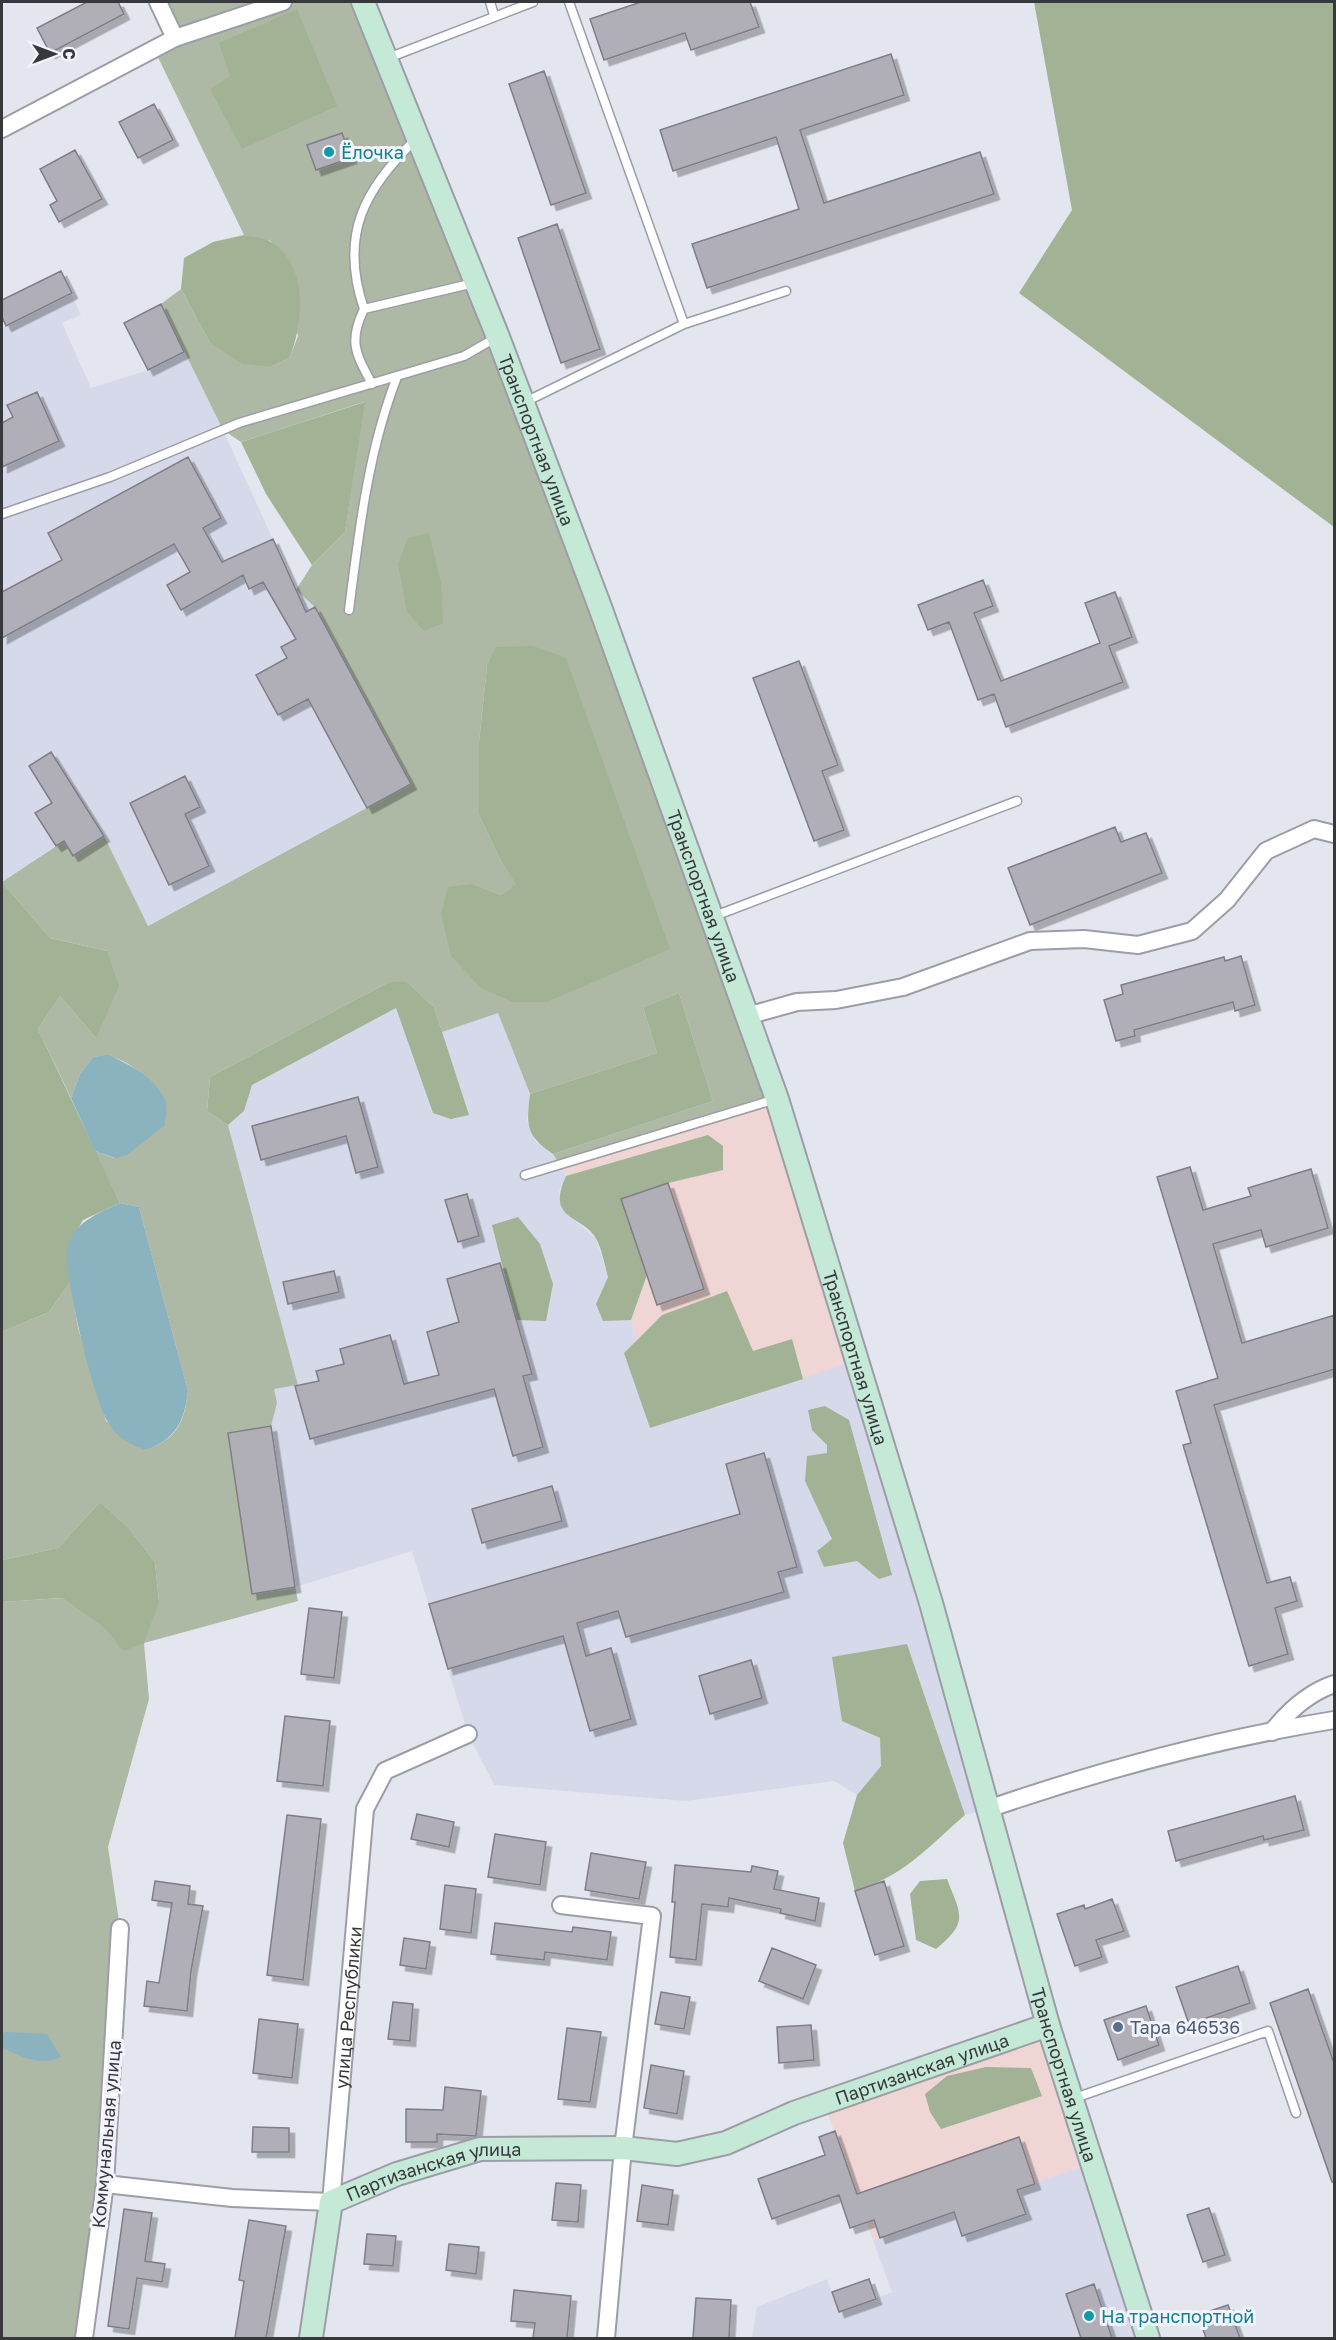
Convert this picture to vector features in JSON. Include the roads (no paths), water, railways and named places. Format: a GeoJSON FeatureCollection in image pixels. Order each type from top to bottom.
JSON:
{"type":"FeatureCollection","features":[{"type":"Feature","properties":{"kind":"main road","name":"Транспортная улица"},"geometry":{"type":"LineString","coordinates":[[363,2],[498,337],[777,1099],[931,1603],[1048,2025],[1148,2338]]}},
{"type":"Feature","properties":{"kind":"main road","name":"Партизанская улица"},"geometry":{"type":"LineString","coordinates":[[331,2202],[397,2174],[480,2149],[623,2148],[677,2154],[726,2143],[794,2114],[1048,2025]]}},
{"type":"Feature","properties":{"kind":"main road","name":"улица Республики"},"geometry":{"type":"LineString","coordinates":[[311,2338],[331,2202]]}},
{"type":"Feature","properties":{"kind":"street"},"geometry":{"type":"LineString","coordinates":[[158,2],[175,38]]}},
{"type":"Feature","properties":{"kind":"street"},"geometry":{"type":"LineString","coordinates":[[2,129],[175,38],[284,2]]}},
{"type":"Feature","properties":{"kind":"street"},"geometry":{"type":"LineString","coordinates":[[747,1016],[797,1002],[836,1000],[903,987],[1030,941],[1084,939],[1138,945],[1191,931],[1227,900],[1266,851],[1314,830],[1335,834]]}},
{"type":"Feature","properties":{"kind":"street"},"geometry":{"type":"LineString","coordinates":[[1272,1732],[1287,1713],[1319,1689],[1335,1684]]}},
{"type":"Feature","properties":{"kind":"street"},"geometry":{"type":"LineString","coordinates":[[988,1809],[1076,1779],[1272,1732],[1335,1720]]}},
{"type":"Feature","properties":{"kind":"street","name":"улица Республики"},"geometry":{"type":"LineString","coordinates":[[331,2202],[365,1809],[385,1771],[468,1734]]}},
{"type":"Feature","properties":{"kind":"street"},"geometry":{"type":"LineString","coordinates":[[561,1905],[652,1916],[623,2148],[606,2338]]}},
{"type":"Feature","properties":{"kind":"street","name":"Коммунальная улица"},"geometry":{"type":"LineString","coordinates":[[84,2338],[105,2184],[120,1928]]}},
{"type":"Feature","properties":{"kind":"street","name":"Партизанская улица"},"geometry":{"type":"LineString","coordinates":[[105,2184],[232,2198],[331,2202]]}},
{"type":"Feature","properties":{"kind":"lane"},"geometry":{"type":"LineString","coordinates":[[490,2],[494,15]]}},
{"type":"Feature","properties":{"kind":"lane"},"geometry":{"type":"LineString","coordinates":[[385,59],[532,2]]}},
{"type":"Feature","properties":{"kind":"lane"},"geometry":{"type":"LineString","coordinates":[[569,2],[684,324]]}},
{"type":"Feature","properties":{"kind":"lane"},"geometry":{"type":"LineString","coordinates":[[372,384],[356,350],[354,338],[364,309],[353,269],[356,237],[362,211],[382,175],[417,138]]}},
{"type":"Feature","properties":{"kind":"lane"},"geometry":{"type":"LineString","coordinates":[[364,309],[476,283]]}},
{"type":"Feature","properties":{"kind":"lane"},"geometry":{"type":"LineString","coordinates":[[523,404],[684,324],[786,291]]}},
{"type":"Feature","properties":{"kind":"lane"},"geometry":{"type":"LineString","coordinates":[[2,514],[110,477],[238,423],[464,356],[498,337]]}},
{"type":"Feature","properties":{"kind":"lane"},"geometry":{"type":"LineString","coordinates":[[349,610],[360,526],[383,412],[397,377]]}},
{"type":"Feature","properties":{"kind":"lane"},"geometry":{"type":"LineString","coordinates":[[711,917],[1017,801]]}},
{"type":"Feature","properties":{"kind":"lane"},"geometry":{"type":"LineString","coordinates":[[525,1174],[777,1099]]}},
{"type":"Feature","properties":{"kind":"lane"},"geometry":{"type":"LineString","coordinates":[[1072,2099],[1268,2031],[1296,2112]]}},
{"type":"Feature","properties":{"kind":"water"},"geometry":{"type":"Polygon","coordinates":[[[108,1055],[149,1078],[161,1092],[166,1106],[165,1125],[127,1155],[115,1158],[95,1151],[71,1098],[80,1074],[93,1057],[108,1055]]]}},
{"type":"Feature","properties":{"kind":"water"},"geometry":{"type":"Polygon","coordinates":[[[120,1203],[139,1207],[188,1391],[184,1411],[177,1427],[166,1440],[147,1450],[120,1437],[102,1410],[81,1337],[67,1262],[70,1240],[81,1225],[120,1203]]]}},
{"type":"Feature","properties":{"kind":"water"},"geometry":{"type":"Polygon","coordinates":[[[2,2033],[47,2034],[61,2057],[39,2061],[2,2048],[2,2033]]]}},
{"type":"Feature","properties":{"kind":"place","name":"Ёлочка"},"geometry":{"type":"Point","coordinates":[329,152]}},
{"type":"Feature","properties":{"kind":"place","name":"Тара 646536"},"geometry":{"type":"Point","coordinates":[1118,2027]}},
{"type":"Feature","properties":{"kind":"place","name":"На транспортной"},"geometry":{"type":"Point","coordinates":[1089,2316]}}]}
